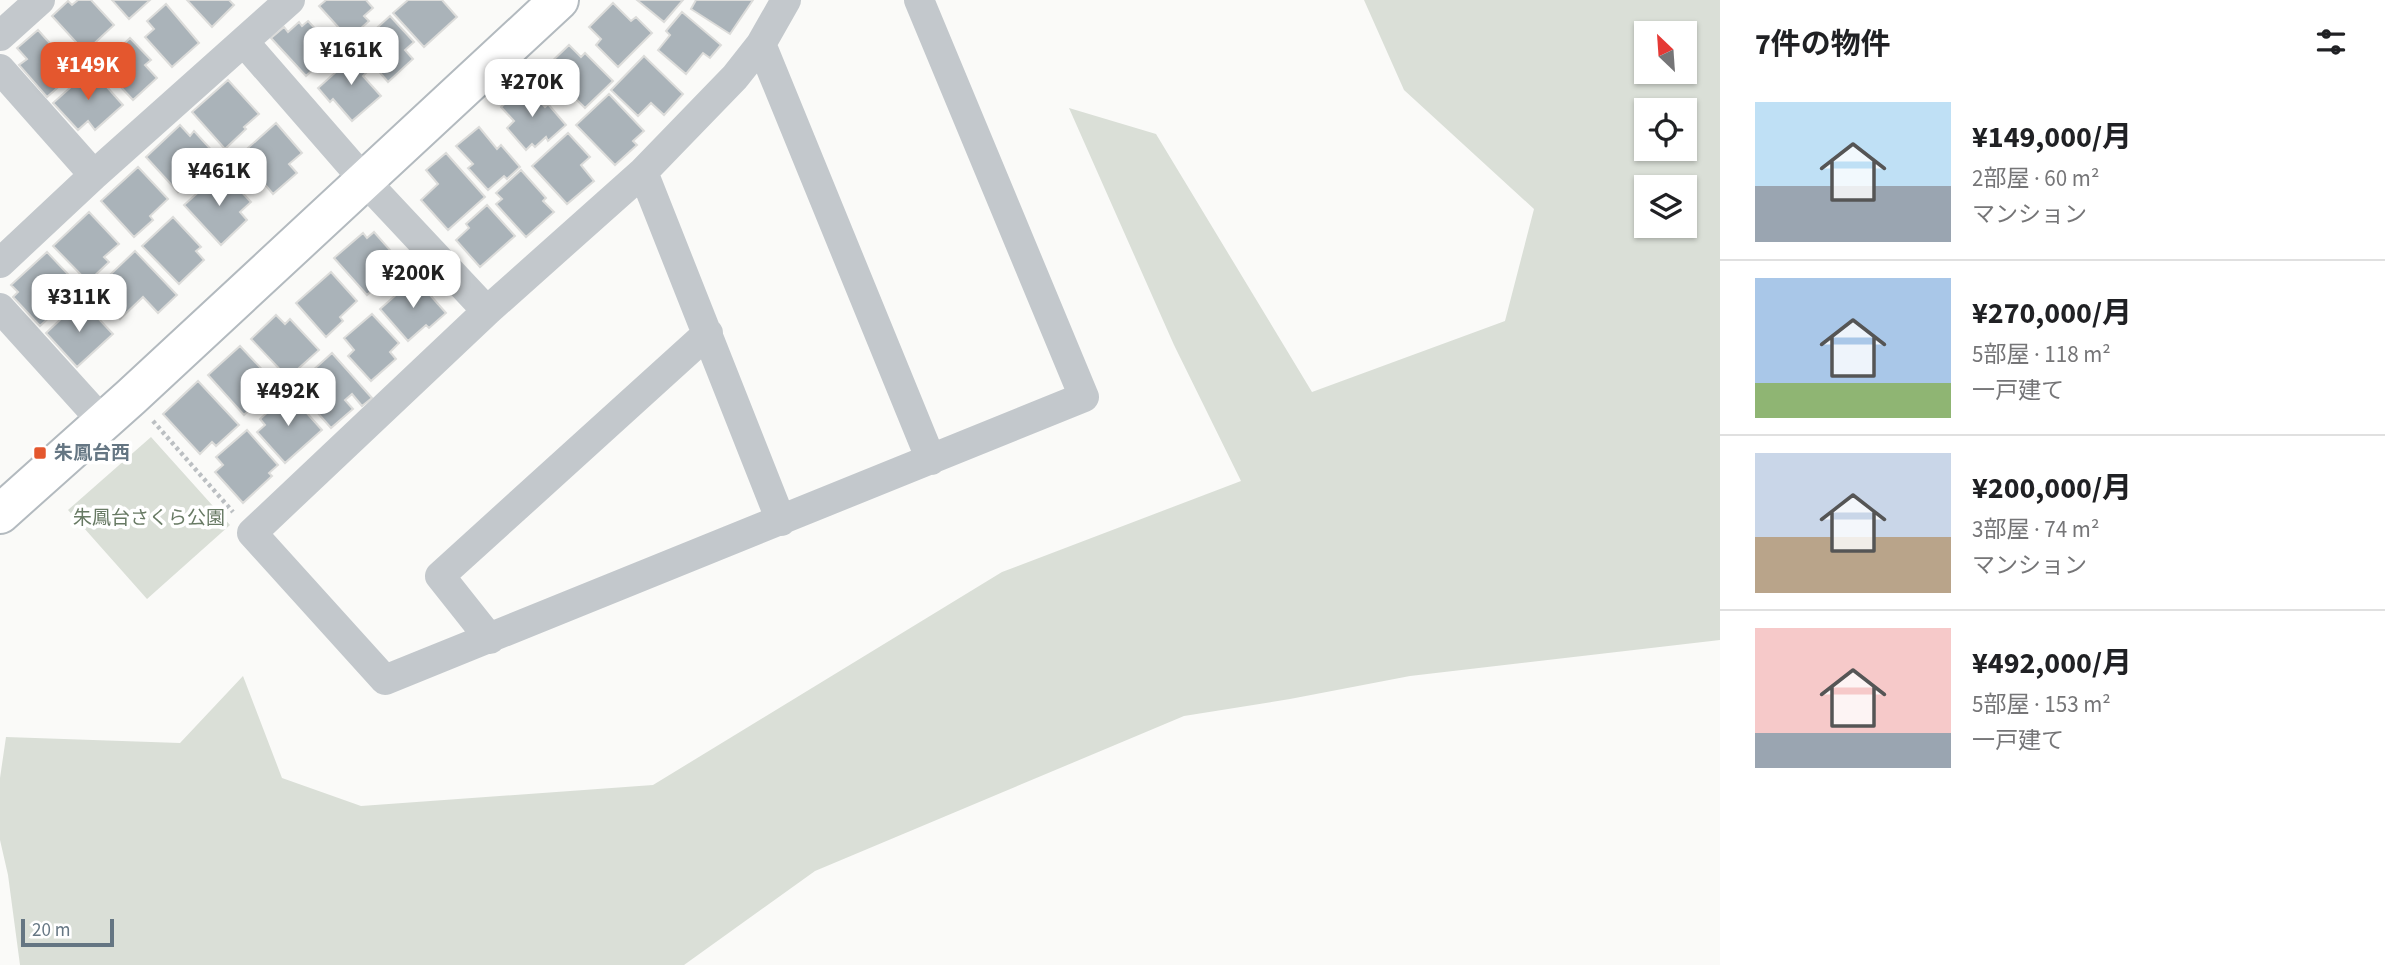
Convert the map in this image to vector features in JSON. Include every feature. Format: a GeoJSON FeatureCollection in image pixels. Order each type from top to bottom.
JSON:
{"type":"FeatureCollection","features":[{"type":"Feature","properties":{"kind":"street"},"geometry":{"type":"LineString","coordinates":[[0,36],[40,0]]}},
{"type":"Feature","properties":{"kind":"street"},"geometry":{"type":"LineString","coordinates":[[0,263],[290,0]]}},
{"type":"Feature","properties":{"kind":"street"},"geometry":{"type":"LineString","coordinates":[[0,514],[104,423],[559,0]]}},
{"type":"Feature","properties":{"kind":"street"},"geometry":{"type":"LineString","coordinates":[[786,0],[761,44],[735,77],[643,172],[487,311],[252,533],[384,680],[1084,397],[919,0]]}},
{"type":"Feature","properties":{"kind":"street"},"geometry":{"type":"LineString","coordinates":[[244,42],[365,181],[487,311]]}},
{"type":"Feature","properties":{"kind":"street"},"geometry":{"type":"LineString","coordinates":[[761,44],[931,460]]}},
{"type":"Feature","properties":{"kind":"street"},"geometry":{"type":"LineString","coordinates":[[0,69],[94,175]]}},
{"type":"Feature","properties":{"kind":"street"},"geometry":{"type":"LineString","coordinates":[[643,172],[781,521]]}},
{"type":"Feature","properties":{"kind":"street"},"geometry":{"type":"LineString","coordinates":[[0,308],[104,423]]}},
{"type":"Feature","properties":{"kind":"street"},"geometry":{"type":"LineString","coordinates":[[490,639],[440,576],[708,333]]}},
{"type":"Feature","properties":{"kind":"path"},"geometry":{"type":"LineString","coordinates":[[131,397],[252,533]]}},
{"type":"Feature","properties":{"kind":"green space"},"geometry":{"type":"Polygon","coordinates":[[[1364,0],[1720,0],[1720,640],[1410,676],[1184,716],[815,871],[684,965],[20,965],[8,875],[0,840],[0,778],[6,737],[180,743],[243,676],[282,778],[361,806],[653,785],[1002,572],[1241,481],[1174,345],[1069,108],[1156,134],[1312,392],[1505,321],[1534,209],[1404,90],[1364,0]]]}},
{"type":"Feature","properties":{"kind":"green space","name":"朱鳳台さくら公園"},"geometry":{"type":"Polygon","coordinates":[[[151,437],[230,525],[147,599],[68,510],[151,437]]]}},
{"type":"Feature","properties":{"kind":"building"},"geometry":{"type":"Polygon","coordinates":[[[78,0],[91,0],[114,25],[85,52],[52,16],[68,1],[72,5],[78,0]]]}},
{"type":"Feature","properties":{"kind":"building"},"geometry":{"type":"Polygon","coordinates":[[[112,0],[150,0],[129,19],[112,0]]]}},
{"type":"Feature","properties":{"kind":"building"},"geometry":{"type":"Polygon","coordinates":[[[187,0],[229,0],[234,5],[212,27],[187,0]]]}},
{"type":"Feature","properties":{"kind":"building"},"geometry":{"type":"Polygon","coordinates":[[[326,0],[366,0],[373,8],[364,16],[369,21],[349,39],[319,6],[326,0]]]}},
{"type":"Feature","properties":{"kind":"building"},"geometry":{"type":"Polygon","coordinates":[[[408,0],[442,0],[457,17],[424,47],[393,13],[408,0]]]}},
{"type":"Feature","properties":{"kind":"building"},"geometry":{"type":"Polygon","coordinates":[[[637,0],[683,0],[664,22],[637,0]]]}},
{"type":"Feature","properties":{"kind":"building"},"geometry":{"type":"Polygon","coordinates":[[[696,0],[753,0],[730,34],[691,9],[696,0]]]}},
{"type":"Feature","properties":{"kind":"building"},"geometry":{"type":"Polygon","coordinates":[[[613,3],[631,21],[636,17],[652,33],[618,67],[596,45],[601,39],[589,27],[613,3]]]}},
{"type":"Feature","properties":{"kind":"building"},"geometry":{"type":"Polygon","coordinates":[[[166,4],[199,43],[172,67],[145,37],[154,29],[147,21],[166,4]]]}},
{"type":"Feature","properties":{"kind":"building"},"geometry":{"type":"Polygon","coordinates":[[[682,12],[721,45],[710,58],[703,53],[686,74],[658,50],[670,35],[666,31],[682,12]]]}},
{"type":"Feature","properties":{"kind":"building"},"geometry":{"type":"Polygon","coordinates":[[[390,16],[414,42],[405,50],[413,59],[388,82],[357,46],[390,16]]]}},
{"type":"Feature","properties":{"kind":"building"},"geometry":{"type":"Polygon","coordinates":[[[308,21],[335,50],[306,76],[271,38],[284,27],[288,32],[299,22],[302,26],[308,21]]]}},
{"type":"Feature","properties":{"kind":"building"},"geometry":{"type":"Polygon","coordinates":[[[38,30],[63,58],[68,53],[81,67],[47,97],[19,65],[27,59],[17,48],[38,30]]]}},
{"type":"Feature","properties":{"kind":"building"},"geometry":{"type":"Polygon","coordinates":[[[130,38],[151,60],[145,65],[157,78],[133,100],[104,69],[112,62],[109,58],[130,38]]]}},
{"type":"Feature","properties":{"kind":"building"},"geometry":{"type":"Polygon","coordinates":[[[569,45],[581,57],[585,53],[613,81],[585,108],[573,96],[568,102],[554,87],[560,81],[546,67],[569,45]]]}},
{"type":"Feature","properties":{"kind":"building"},"geometry":{"type":"Polygon","coordinates":[[[352,50],[369,70],[363,76],[381,96],[352,121],[333,99],[330,102],[318,88],[347,62],[343,58],[352,50]]]}},
{"type":"Feature","properties":{"kind":"building"},"geometry":{"type":"Polygon","coordinates":[[[644,56],[683,94],[664,115],[651,103],[638,116],[611,90],[644,56]]]}},
{"type":"Feature","properties":{"kind":"building"},"geometry":{"type":"Polygon","coordinates":[[[91,69],[123,105],[95,130],[88,121],[78,130],[53,103],[91,69]]]}},
{"type":"Feature","properties":{"kind":"building"},"geometry":{"type":"Polygon","coordinates":[[[228,80],[259,114],[225,149],[192,112],[228,80]]]}},
{"type":"Feature","properties":{"kind":"building"},"geometry":{"type":"Polygon","coordinates":[[[526,85],[545,107],[548,104],[566,125],[548,141],[546,137],[535,147],[532,144],[526,150],[507,128],[514,121],[501,107],[526,85]]]}},
{"type":"Feature","properties":{"kind":"building"},"geometry":{"type":"Polygon","coordinates":[[[609,94],[644,131],[633,141],[637,145],[615,165],[576,125],[609,94]]]}},
{"type":"Feature","properties":{"kind":"building"},"geometry":{"type":"Polygon","coordinates":[[[276,123],[302,153],[289,164],[297,173],[273,194],[240,155],[276,123]]]}},
{"type":"Feature","properties":{"kind":"building"},"geometry":{"type":"Polygon","coordinates":[[[180,125],[190,136],[194,131],[216,155],[192,177],[198,183],[187,192],[183,187],[178,192],[146,157],[180,125]]]}},
{"type":"Feature","properties":{"kind":"building"},"geometry":{"type":"Polygon","coordinates":[[[479,127],[497,149],[501,145],[520,167],[507,179],[504,176],[488,190],[468,168],[473,164],[456,146],[479,127]]]}},
{"type":"Feature","properties":{"kind":"building"},"geometry":{"type":"Polygon","coordinates":[[[568,133],[590,157],[581,165],[594,181],[567,204],[532,166],[568,133]]]}},
{"type":"Feature","properties":{"kind":"building"},"geometry":{"type":"Polygon","coordinates":[[[446,153],[485,197],[448,230],[421,200],[438,184],[426,170],[446,153]]]}},
{"type":"Feature","properties":{"kind":"building"},"geometry":{"type":"Polygon","coordinates":[[[138,167],[168,199],[150,216],[153,220],[134,237],[101,201],[138,167]]]}},
{"type":"Feature","properties":{"kind":"building"},"geometry":{"type":"Polygon","coordinates":[[[521,170],[546,198],[543,201],[554,212],[526,237],[496,204],[502,199],[496,193],[521,170]]]}},
{"type":"Feature","properties":{"kind":"building"},"geometry":{"type":"Polygon","coordinates":[[[222,171],[251,202],[240,212],[247,220],[221,245],[184,205],[222,171]]]}},
{"type":"Feature","properties":{"kind":"building"},"geometry":{"type":"Polygon","coordinates":[[[487,205],[515,236],[480,267],[456,240],[469,228],[466,224],[487,205]]]}},
{"type":"Feature","properties":{"kind":"building"},"geometry":{"type":"Polygon","coordinates":[[[89,212],[119,244],[104,257],[109,262],[88,282],[53,246],[89,212]]]}},
{"type":"Feature","properties":{"kind":"building"},"geometry":{"type":"Polygon","coordinates":[[[173,217],[201,247],[196,251],[204,260],[179,284],[142,246],[173,217]]]}},
{"type":"Feature","properties":{"kind":"building"},"geometry":{"type":"Polygon","coordinates":[[[374,232],[390,250],[378,259],[391,274],[367,295],[334,258],[363,233],[367,238],[374,232]]]}},
{"type":"Feature","properties":{"kind":"building"},"geometry":{"type":"Polygon","coordinates":[[[135,251],[177,295],[158,313],[143,297],[120,319],[93,291],[135,251]]]}},
{"type":"Feature","properties":{"kind":"building"},"geometry":{"type":"Polygon","coordinates":[[[47,252],[81,288],[40,326],[13,297],[18,292],[11,285],[47,252]]]}},
{"type":"Feature","properties":{"kind":"building"},"geometry":{"type":"Polygon","coordinates":[[[331,272],[357,301],[340,317],[343,321],[326,337],[296,303],[331,272]]]}},
{"type":"Feature","properties":{"kind":"building"},"geometry":{"type":"Polygon","coordinates":[[[415,278],[446,313],[429,328],[426,325],[408,341],[380,309],[415,278]]]}},
{"type":"Feature","properties":{"kind":"building"},"geometry":{"type":"Polygon","coordinates":[[[81,300],[113,334],[77,367],[46,333],[81,300]]]}},
{"type":"Feature","properties":{"kind":"building"},"geometry":{"type":"Polygon","coordinates":[[[372,314],[399,343],[390,352],[396,359],[371,381],[348,356],[354,350],[344,338],[372,314]]]}},
{"type":"Feature","properties":{"kind":"building"},"geometry":{"type":"Polygon","coordinates":[[[276,315],[285,324],[290,319],[319,350],[288,378],[251,339],[276,315]]]}},
{"type":"Feature","properties":{"kind":"building"},"geometry":{"type":"Polygon","coordinates":[[[240,346],[271,379],[260,389],[265,395],[244,415],[208,375],[240,346]]]}},
{"type":"Feature","properties":{"kind":"building"},"geometry":{"type":"Polygon","coordinates":[[[332,353],[372,398],[362,406],[352,394],[345,400],[353,409],[331,428],[301,394],[308,389],[301,381],[332,353]]]}},
{"type":"Feature","properties":{"kind":"building"},"geometry":{"type":"Polygon","coordinates":[[[198,381],[239,425],[216,446],[212,442],[200,454],[163,414],[198,381]]]}},
{"type":"Feature","properties":{"kind":"building"},"geometry":{"type":"Polygon","coordinates":[[[289,393],[322,430],[285,463],[257,432],[265,425],[260,419],[289,393]]]}},
{"type":"Feature","properties":{"kind":"building"},"geometry":{"type":"Polygon","coordinates":[[[247,430],[278,465],[269,473],[272,476],[243,503],[215,472],[223,465],[216,457],[247,430]]]}},
{"type":"Feature","properties":{"kind":"place","name":"朱鳳台西"},"geometry":{"type":"Point","coordinates":[40,453]}}]}
